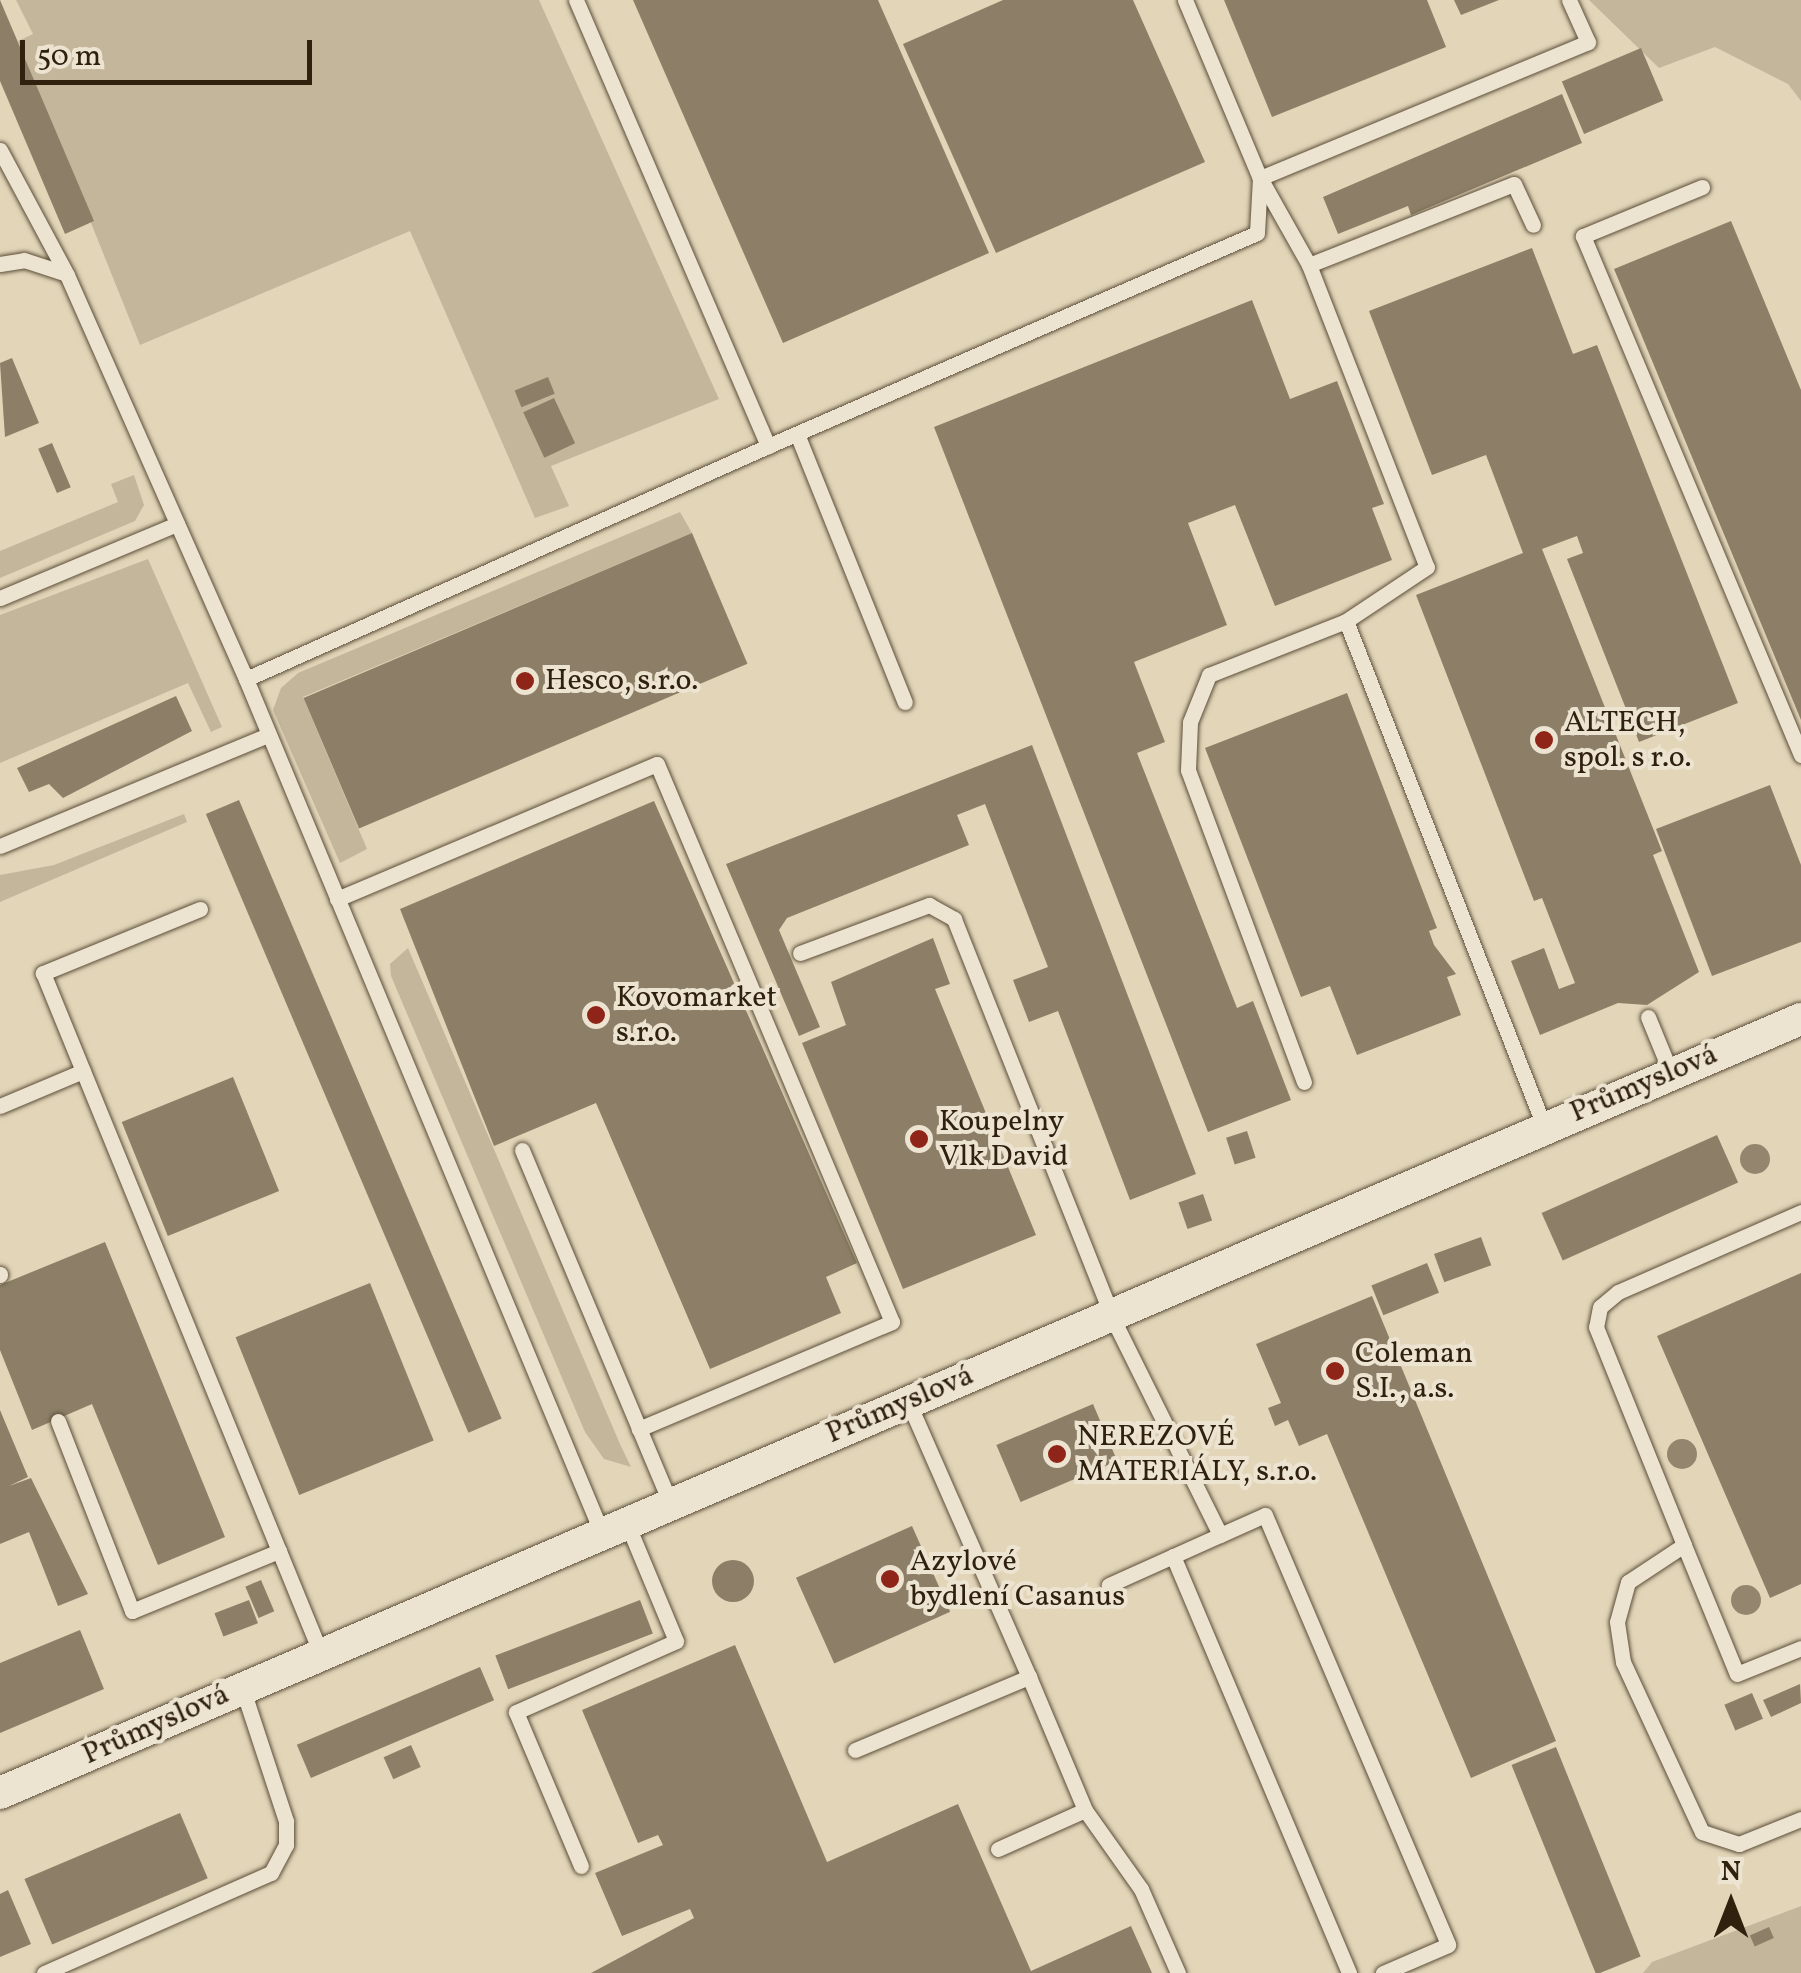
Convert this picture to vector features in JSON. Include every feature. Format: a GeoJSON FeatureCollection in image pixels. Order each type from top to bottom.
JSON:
{"type":"FeatureCollection","features":[{"type":"Feature","properties":{"kind":"street","name":"Průmyslová"},"geometry":{"type":"LineString","coordinates":[[0,1792],[670,1502],[1112,1317],[1544,1126],[1801,1019]]}},
{"type":"Feature","properties":{"kind":"lane"},"geometry":{"type":"LineString","coordinates":[[576,0],[768,446]]}},
{"type":"Feature","properties":{"kind":"lane"},"geometry":{"type":"LineString","coordinates":[[1185,0],[1260,178],[1309,265],[1427,567],[1346,622],[1209,676],[1190,722],[1188,770],[1304,1082]]}},
{"type":"Feature","properties":{"kind":"lane"},"geometry":{"type":"LineString","coordinates":[[1260,178],[1588,42],[1570,0]]}},
{"type":"Feature","properties":{"kind":"lane"},"geometry":{"type":"LineString","coordinates":[[0,150],[67,275],[614,1526],[676,1641],[516,1712],[581,1866]]}},
{"type":"Feature","properties":{"kind":"lane"},"geometry":{"type":"LineString","coordinates":[[246,679],[1257,233],[1260,178]]}},
{"type":"Feature","properties":{"kind":"lane"},"geometry":{"type":"LineString","coordinates":[[1309,265],[1514,184],[1533,224]]}},
{"type":"Feature","properties":{"kind":"lane"},"geometry":{"type":"LineString","coordinates":[[1702,187],[1583,236],[1801,755]]}},
{"type":"Feature","properties":{"kind":"lane"},"geometry":{"type":"LineString","coordinates":[[0,264],[38,262],[67,275]]}},
{"type":"Feature","properties":{"kind":"lane"},"geometry":{"type":"LineString","coordinates":[[797,434],[905,702]]}},
{"type":"Feature","properties":{"kind":"lane"},"geometry":{"type":"LineString","coordinates":[[0,598],[177,524]]}},
{"type":"Feature","properties":{"kind":"lane"},"geometry":{"type":"LineString","coordinates":[[1346,622],[1544,1126]]}},
{"type":"Feature","properties":{"kind":"lane"},"geometry":{"type":"LineString","coordinates":[[0,846],[268,734]]}},
{"type":"Feature","properties":{"kind":"lane"},"geometry":{"type":"LineString","coordinates":[[337,899],[657,764],[892,1322],[638,1429]]}},
{"type":"Feature","properties":{"kind":"lane"},"geometry":{"type":"LineString","coordinates":[[800,954],[929,905],[954,919],[1112,1317],[1220,1536]]}},
{"type":"Feature","properties":{"kind":"lane"},"geometry":{"type":"LineString","coordinates":[[200,909],[42,973],[321,1654]]}},
{"type":"Feature","properties":{"kind":"lane"},"geometry":{"type":"LineString","coordinates":[[1648,1017],[1671,1073]]}},
{"type":"Feature","properties":{"kind":"lane"},"geometry":{"type":"LineString","coordinates":[[0,1106],[83,1071]]}},
{"type":"Feature","properties":{"kind":"lane"},"geometry":{"type":"LineString","coordinates":[[522,1150],[670,1502]]}},
{"type":"Feature","properties":{"kind":"lane"},"geometry":{"type":"LineString","coordinates":[[1801,1212],[1618,1292],[1597,1314],[1599,1339],[1737,1674],[1801,1648]]}},
{"type":"Feature","properties":{"kind":"lane"},"geometry":{"type":"LineString","coordinates":[[908,1401],[1085,1810],[1140,1890],[1178,1973]]}},
{"type":"Feature","properties":{"kind":"lane"},"geometry":{"type":"LineString","coordinates":[[58,1421],[132,1611],[279,1551]]}},
{"type":"Feature","properties":{"kind":"lane"},"geometry":{"type":"LineString","coordinates":[[1109,1586],[1265,1515],[1448,1945],[1383,1973]]}},
{"type":"Feature","properties":{"kind":"lane"},"geometry":{"type":"LineString","coordinates":[[1684,1545],[1628,1582],[1617,1622],[1622,1662],[1702,1832],[1739,1844],[1801,1820]]}},
{"type":"Feature","properties":{"kind":"lane"},"geometry":{"type":"LineString","coordinates":[[1174,1556],[1349,1973]]}},
{"type":"Feature","properties":{"kind":"lane"},"geometry":{"type":"LineString","coordinates":[[855,1750],[1029,1677]]}},
{"type":"Feature","properties":{"kind":"lane"},"geometry":{"type":"LineString","coordinates":[[44,1973],[270,1872],[286,1845],[286,1821],[242,1688]]}},
{"type":"Feature","properties":{"kind":"lane"},"geometry":{"type":"LineString","coordinates":[[998,1848],[1085,1810]]}},
{"type":"Feature","properties":{"kind":"shaded area"},"geometry":{"type":"Polygon","coordinates":[[[16,0],[539,0],[719,399],[551,466],[569,506],[535,518],[410,231],[140,345],[18,41],[33,34],[16,0]]]}},
{"type":"Feature","properties":{"kind":"shaded area"},"geometry":{"type":"Polygon","coordinates":[[[1589,0],[1801,0],[1801,101],[1788,84],[1715,47],[1659,68],[1589,0]]]}},
{"type":"Feature","properties":{"kind":"shaded area"},"geometry":{"type":"Polygon","coordinates":[[[134,475],[144,505],[135,521],[0,578],[0,551],[118,502],[111,484],[134,475]]]}},
{"type":"Feature","properties":{"kind":"shaded area"},"geometry":{"type":"Polygon","coordinates":[[[680,512],[692,533],[303,697],[367,849],[340,863],[273,710],[281,688],[298,673],[680,512]]]}},
{"type":"Feature","properties":{"kind":"shaded area"},"geometry":{"type":"Polygon","coordinates":[[[148,559],[222,727],[211,732],[188,683],[0,763],[0,615],[148,559]]]}},
{"type":"Feature","properties":{"kind":"shaded area"},"geometry":{"type":"Polygon","coordinates":[[[184,814],[187,822],[0,902],[0,875],[54,865],[184,814]]]}},
{"type":"Feature","properties":{"kind":"shaded area"},"geometry":{"type":"Polygon","coordinates":[[[408,948],[631,1467],[604,1459],[585,1432],[391,976],[390,964],[408,948]]]}},
{"type":"Feature","properties":{"kind":"shaded area"},"geometry":{"type":"Polygon","coordinates":[[[1801,1906],[1801,1973],[1643,1973],[1652,1962],[1801,1906]]]}},
{"type":"Feature","properties":{"kind":"building"},"geometry":{"type":"Polygon","coordinates":[[[0,0],[94,221],[65,234],[0,81],[0,0]]]}},
{"type":"Feature","properties":{"kind":"building"},"geometry":{"type":"Polygon","coordinates":[[[633,0],[878,0],[989,253],[783,343],[633,0]]]}},
{"type":"Feature","properties":{"kind":"building"},"geometry":{"type":"Polygon","coordinates":[[[1003,0],[1133,0],[1205,162],[996,253],[903,44],[1003,0]]]}},
{"type":"Feature","properties":{"kind":"building"},"geometry":{"type":"Polygon","coordinates":[[[1224,0],[1427,0],[1446,47],[1272,117],[1224,0]]]}},
{"type":"Feature","properties":{"kind":"building"},"geometry":{"type":"Polygon","coordinates":[[[1454,0],[1499,0],[1461,15],[1454,0]]]}},
{"type":"Feature","properties":{"kind":"building"},"geometry":{"type":"Polygon","coordinates":[[[1641,48],[1663,100],[1584,134],[1562,82],[1641,48]]]}},
{"type":"Feature","properties":{"kind":"building"},"geometry":{"type":"Polygon","coordinates":[[[1562,94],[1582,143],[1411,215],[1408,206],[1338,234],[1323,197],[1562,94]]]}},
{"type":"Feature","properties":{"kind":"building"},"geometry":{"type":"Polygon","coordinates":[[[1731,221],[1801,390],[1801,720],[1614,269],[1731,221]]]}},
{"type":"Feature","properties":{"kind":"building"},"geometry":{"type":"Polygon","coordinates":[[[1532,248],[1573,354],[1597,345],[1738,703],[1639,742],[1567,559],[1583,553],[1577,536],[1542,549],[1662,851],[1653,855],[1699,972],[1647,1005],[1618,1003],[1540,1035],[1511,961],[1544,948],[1559,989],[1575,983],[1542,898],[1534,901],[1416,595],[1523,553],[1486,455],[1432,475],[1369,311],[1532,248]]]}},
{"type":"Feature","properties":{"kind":"building"},"geometry":{"type":"Polygon","coordinates":[[[1252,300],[1290,399],[1337,381],[1384,504],[1372,508],[1392,560],[1275,606],[1235,505],[1188,523],[1227,625],[1134,662],[1165,742],[1137,753],[1237,1008],[1253,1001],[1291,1100],[1208,1132],[934,427],[1252,300]]]}},
{"type":"Feature","properties":{"kind":"building"},"geometry":{"type":"Polygon","coordinates":[[[12,358],[39,423],[5,437],[0,363],[12,358]]]}},
{"type":"Feature","properties":{"kind":"building"},"geometry":{"type":"Polygon","coordinates":[[[548,377],[555,394],[521,407],[515,390],[548,377]]]}},
{"type":"Feature","properties":{"kind":"building"},"geometry":{"type":"Polygon","coordinates":[[[554,398],[575,443],[544,458],[523,412],[554,398]]]}},
{"type":"Feature","properties":{"kind":"building"},"geometry":{"type":"Polygon","coordinates":[[[52,443],[71,487],[57,493],[38,449],[52,443]]]}},
{"type":"Feature","properties":{"kind":"building","name":"Hesco, s.r.o."},"geometry":{"type":"Polygon","coordinates":[[[692,533],[747,664],[359,829],[304,698],[692,533]]]}},
{"type":"Feature","properties":{"kind":"building"},"geometry":{"type":"Polygon","coordinates":[[[1347,693],[1437,928],[1429,931],[1434,945],[1456,974],[1447,977],[1461,1015],[1357,1055],[1330,986],[1301,997],[1205,748],[1347,693]]]}},
{"type":"Feature","properties":{"kind":"building"},"geometry":{"type":"Polygon","coordinates":[[[176,696],[192,731],[63,798],[49,784],[29,792],[17,768],[176,696]]]}},
{"type":"Feature","properties":{"kind":"building"},"geometry":{"type":"Polygon","coordinates":[[[1032,745],[1196,1174],[1130,1200],[1058,1011],[1029,1022],[1013,980],[1048,967],[985,804],[957,815],[969,845],[787,918],[779,930],[820,1027],[799,1036],[726,864],[1032,745]]]}},
{"type":"Feature","properties":{"kind":"building"},"geometry":{"type":"Polygon","coordinates":[[[1770,785],[1801,865],[1801,942],[1712,976],[1656,829],[1770,785]]]}},
{"type":"Feature","properties":{"kind":"building"},"geometry":{"type":"Polygon","coordinates":[[[239,800],[502,1419],[468,1433],[206,814],[239,800]]]}},
{"type":"Feature","properties":{"kind":"building"},"geometry":{"type":"Polygon","coordinates":[[[654,801],[857,1263],[826,1277],[841,1313],[710,1369],[596,1103],[494,1146],[400,909],[654,801]]]}},
{"type":"Feature","properties":{"kind":"building","name":"Koupelny Vlk David"},"geometry":{"type":"Polygon","coordinates":[[[933,938],[950,984],[935,989],[1036,1235],[903,1289],[802,1043],[846,1025],[831,982],[933,938]]]}},
{"type":"Feature","properties":{"kind":"building"},"geometry":{"type":"Polygon","coordinates":[[[233,1077],[279,1191],[168,1236],[122,1122],[233,1077]]]}},
{"type":"Feature","properties":{"kind":"building"},"geometry":{"type":"Polygon","coordinates":[[[1247,1131],[1256,1158],[1235,1164],[1226,1138],[1247,1131]]]}},
{"type":"Feature","properties":{"kind":"building"},"geometry":{"type":"Polygon","coordinates":[[[1717,1135],[1738,1183],[1563,1261],[1542,1213],[1717,1135]]]}},
{"type":"Feature","properties":{"kind":"building"},"geometry":{"type":"Polygon","coordinates":[[[1203,1194],[1212,1220],[1188,1229],[1178,1202],[1203,1194]]]}},
{"type":"Feature","properties":{"kind":"building"},"geometry":{"type":"Polygon","coordinates":[[[1481,1237],[1491,1265],[1444,1282],[1434,1254],[1481,1237]]]}},
{"type":"Feature","properties":{"kind":"building"},"geometry":{"type":"Polygon","coordinates":[[[105,1242],[225,1537],[158,1565],[92,1404],[32,1430],[0,1350],[0,1285],[105,1242]]]}},
{"type":"Feature","properties":{"kind":"building"},"geometry":{"type":"Polygon","coordinates":[[[1427,1263],[1439,1293],[1383,1315],[1371,1285],[1427,1263]]]}},
{"type":"Feature","properties":{"kind":"building"},"geometry":{"type":"Polygon","coordinates":[[[1801,1273],[1801,1584],[1770,1598],[1657,1336],[1801,1273]]]}},
{"type":"Feature","properties":{"kind":"building"},"geometry":{"type":"Polygon","coordinates":[[[370,1283],[434,1441],[299,1495],[236,1337],[370,1283]]]}},
{"type":"Feature","properties":{"kind":"building"},"geometry":{"type":"Polygon","coordinates":[[[1372,1296],[1556,1741],[1471,1778],[1327,1434],[1299,1446],[1288,1420],[1275,1426],[1268,1408],[1281,1403],[1256,1344],[1372,1296]]]}},
{"type":"Feature","properties":{"kind":"building","name":"NEREZOVÉ MATERIÁLY, s.r.o."},"geometry":{"type":"Polygon","coordinates":[[[1093,1404],[1117,1461],[1021,1502],[996,1445],[1093,1404]]]}},
{"type":"Feature","properties":{"kind":"building"},"geometry":{"type":"Polygon","coordinates":[[[0,1410],[28,1477],[9,1486],[31,1478],[88,1594],[58,1606],[29,1532],[0,1544],[0,1410]]]}},
{"type":"Feature","properties":{"kind":"building"},"geometry":{"type":"Polygon","coordinates":[[[912,1526],[950,1612],[834,1664],[796,1578],[912,1526]]]}},
{"type":"Feature","properties":{"kind":"building"},"geometry":{"type":"Polygon","coordinates":[[[733,1560],[748,1566],[754,1581],[748,1596],[733,1602],[718,1596],[712,1581],[718,1566],[733,1560]]]}},
{"type":"Feature","properties":{"kind":"building"},"geometry":{"type":"Polygon","coordinates":[[[261,1580],[274,1611],[259,1618],[245,1587],[261,1580]]]}},
{"type":"Feature","properties":{"kind":"building"},"geometry":{"type":"Polygon","coordinates":[[[249,1600],[258,1623],[223,1637],[214,1613],[249,1600]]]}},
{"type":"Feature","properties":{"kind":"building"},"geometry":{"type":"Polygon","coordinates":[[[640,1600],[653,1634],[508,1689],[495,1656],[640,1600]]]}},
{"type":"Feature","properties":{"kind":"building"},"geometry":{"type":"Polygon","coordinates":[[[80,1630],[104,1689],[0,1733],[0,1663],[80,1630]]]}},
{"type":"Feature","properties":{"kind":"building"},"geometry":{"type":"Polygon","coordinates":[[[735,1645],[827,1862],[958,1804],[1031,1971],[1131,1926],[1152,1973],[591,1973],[694,1918],[690,1909],[622,1936],[595,1873],[663,1845],[658,1835],[638,1843],[582,1710],[735,1645]]]}},
{"type":"Feature","properties":{"kind":"building"},"geometry":{"type":"Polygon","coordinates":[[[480,1667],[494,1700],[311,1778],[297,1745],[480,1667]]]}},
{"type":"Feature","properties":{"kind":"building"},"geometry":{"type":"Polygon","coordinates":[[[1800,1684],[1801,1703],[1771,1717],[1763,1700],[1800,1684]]]}},
{"type":"Feature","properties":{"kind":"building"},"geometry":{"type":"Polygon","coordinates":[[[1752,1693],[1763,1719],[1735,1730],[1724,1705],[1752,1693]]]}},
{"type":"Feature","properties":{"kind":"building"},"geometry":{"type":"Polygon","coordinates":[[[411,1745],[421,1767],[393,1779],[384,1757],[411,1745]]]}},
{"type":"Feature","properties":{"kind":"building"},"geometry":{"type":"Polygon","coordinates":[[[1556,1747],[1641,1957],[1596,1973],[1511,1765],[1556,1747]]]}},
{"type":"Feature","properties":{"kind":"building"},"geometry":{"type":"Polygon","coordinates":[[[180,1813],[208,1878],[52,1944],[24,1879],[180,1813]]]}},
{"type":"Feature","properties":{"kind":"building"},"geometry":{"type":"Polygon","coordinates":[[[8,1890],[31,1944],[0,1957],[0,1894],[8,1890]]]}},
{"type":"Feature","properties":{"kind":"building"},"geometry":{"type":"Polygon","coordinates":[[[1769,1927],[1774,1938],[1755,1947],[1750,1936],[1769,1927]]]}},
{"type":"Feature","properties":{"kind":"place","name":"Hesco, s.r.o."},"geometry":{"type":"Point","coordinates":[525,681]}},
{"type":"Feature","properties":{"kind":"place","name":"ALTECH, spol. s r.o."},"geometry":{"type":"Point","coordinates":[1544,740]}},
{"type":"Feature","properties":{"kind":"place","name":"Kovomarket s.r.o."},"geometry":{"type":"Point","coordinates":[596,1015]}},
{"type":"Feature","properties":{"kind":"place","name":"Koupelny Vlk David"},"geometry":{"type":"Point","coordinates":[919,1139]}},
{"type":"Feature","properties":{"kind":"place","name":"Coleman S.I., a.s."},"geometry":{"type":"Point","coordinates":[1335,1371]}},
{"type":"Feature","properties":{"kind":"place","name":"NEREZOVÉ MATERIÁLY, s.r.o."},"geometry":{"type":"Point","coordinates":[1057,1454]}},
{"type":"Feature","properties":{"kind":"place","name":"Azylové bydlení Casanus"},"geometry":{"type":"Point","coordinates":[890,1579]}}]}
